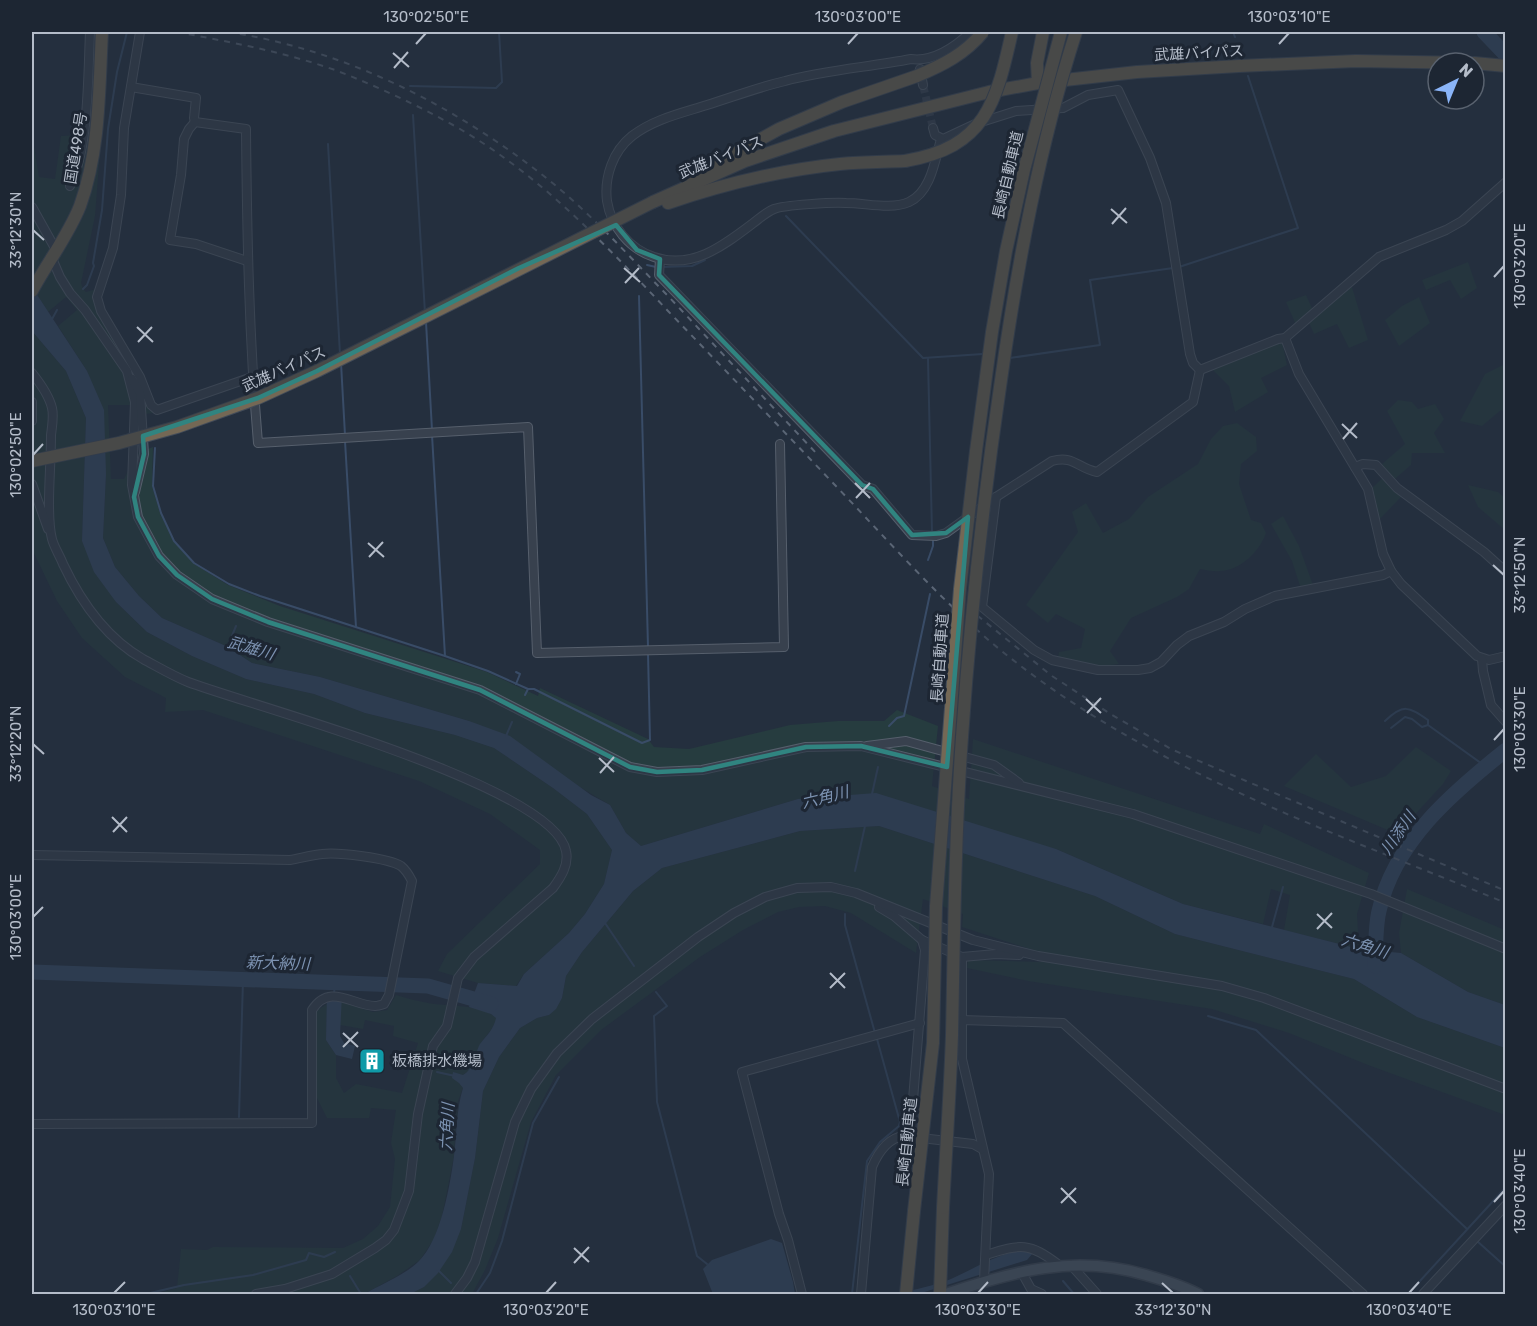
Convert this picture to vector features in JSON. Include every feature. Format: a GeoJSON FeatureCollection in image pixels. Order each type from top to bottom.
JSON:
{"type":"FeatureCollection","features":[{"type":"Feature","properties":{"kind":"highway","name":"国道498号"},"geometry":{"type":"LineString","coordinates":[[32,291],[79,207],[88,178],[97,123],[94,63],[102,32]]}},
{"type":"Feature","properties":{"kind":"highway"},"geometry":{"type":"LineString","coordinates":[[656,204],[687,180],[779,129],[842,102],[920,80],[961,54],[983,32]]}},
{"type":"Feature","properties":{"kind":"highway"},"geometry":{"type":"LineString","coordinates":[[656,204],[769,175],[841,164],[905,161],[941,152],[956,144],[979,124],[988,111],[1000,84],[1012,32]]}},
{"type":"Feature","properties":{"kind":"highway"},"geometry":{"type":"LineString","coordinates":[[1038,83],[1037,63],[1042,32]]}},
{"type":"Feature","properties":{"kind":"highway","name":"長崎自動車道"},"geometry":{"type":"LineString","coordinates":[[906,1294],[933,1043],[937,894],[960,589],[976,451],[1006,250],[1029,148],[1061,32]]}},
{"type":"Feature","properties":{"kind":"highway","name":"長崎自動車道"},"geometry":{"type":"LineString","coordinates":[[940,1294],[962,739],[974,591],[990,451],[1020,256],[1044,149],[1076,32]]}},
{"type":"Feature","properties":{"kind":"highway","name":"武雄バイパス"},"geometry":{"type":"LineString","coordinates":[[32,461],[129,441],[177,427],[258,398],[317,371],[519,268],[745,161],[834,131],[989,92],[1038,83],[1137,72],[1251,65],[1356,61],[1426,62]]}},
{"type":"Feature","properties":{"kind":"highway","name":"武雄バイパス"},"geometry":{"type":"LineString","coordinates":[[1486,64],[1504,66]]}},
{"type":"Feature","properties":{"kind":"main road"},"geometry":{"type":"LineString","coordinates":[[946,1294],[984,1278],[1059,1265],[1096,1265],[1131,1270],[1198,1294]]}},
{"type":"Feature","properties":{"kind":"street"},"geometry":{"type":"LineString","coordinates":[[70,186],[77,173],[94,63],[90,32]]}},
{"type":"Feature","properties":{"kind":"street"},"geometry":{"type":"LineString","coordinates":[[134,497],[144,454],[143,393],[140,378],[101,311],[97,297],[112,248],[121,195],[124,128],[140,32]]}},
{"type":"Feature","properties":{"kind":"street"},"geometry":{"type":"LineString","coordinates":[[971,32],[950,49],[922,60],[910,59],[786,80],[660,120],[632,136],[620,149],[611,165],[606,189],[610,214],[621,234],[637,250],[660,259],[691,260],[712,253],[775,208],[844,202],[892,206],[909,202],[922,193],[928,182],[941,139],[975,124],[1016,111],[1064,108],[1088,95],[1118,90],[1150,158],[1166,204],[1190,354],[1193,363],[1200,370]]}},
{"type":"Feature","properties":{"kind":"street"},"geometry":{"type":"LineString","coordinates":[[920,80],[919,68],[922,60]]}},
{"type":"Feature","properties":{"kind":"street"},"geometry":{"type":"LineString","coordinates":[[131,87],[196,98],[195,122],[184,139],[181,176],[170,240],[196,244],[247,261]]}},
{"type":"Feature","properties":{"kind":"street"},"geometry":{"type":"LineString","coordinates":[[195,122],[246,129],[247,261],[252,377],[258,443],[528,427],[537,653],[784,647],[780,444]]}},
{"type":"Feature","properties":{"kind":"street"},"geometry":{"type":"LineString","coordinates":[[933,128],[935,135],[941,139]]}},
{"type":"Feature","properties":{"kind":"street"},"geometry":{"type":"LineString","coordinates":[[1200,370],[1278,339],[1285,339],[1379,257],[1446,230],[1462,221],[1506,182]]}},
{"type":"Feature","properties":{"kind":"street"},"geometry":{"type":"LineString","coordinates":[[32,207],[70,293],[85,310],[151,405],[158,410],[252,377]]}},
{"type":"Feature","properties":{"kind":"street"},"geometry":{"type":"LineString","coordinates":[[660,259],[659,275],[862,485],[873,489],[912,535],[932,536],[946,533],[1052,461],[1062,458],[1072,459],[1087,470],[1097,472],[1137,440],[1193,402],[1200,370]]}},
{"type":"Feature","properties":{"kind":"street"},"geometry":{"type":"LineString","coordinates":[[1285,339],[1299,374],[1368,489],[1378,537],[1391,571],[1401,584],[1463,644],[1482,658],[1489,660],[1506,656]]}},
{"type":"Feature","properties":{"kind":"street"},"geometry":{"type":"LineString","coordinates":[[127,370],[135,402],[132,485],[138,517],[159,556],[177,575],[212,599],[268,622],[480,690],[630,767],[657,772],[702,770],[806,747],[861,746],[906,741],[994,765],[1024,786]]}},
{"type":"Feature","properties":{"kind":"street"},"geometry":{"type":"LineString","coordinates":[[32,373],[53,409],[48,505],[52,540]]}},
{"type":"Feature","properties":{"kind":"street"},"geometry":{"type":"LineString","coordinates":[[32,402],[32,421]]}},
{"type":"Feature","properties":{"kind":"street"},"geometry":{"type":"LineString","coordinates":[[1355,466],[1376,465],[1398,488],[1484,552],[1506,572]]}},
{"type":"Feature","properties":{"kind":"street"},"geometry":{"type":"LineString","coordinates":[[32,484],[52,540],[69,577],[91,612],[112,638],[141,658],[185,681],[422,760],[470,780],[512,800],[540,818],[559,836],[566,850],[566,862],[562,876],[553,888],[474,957],[458,978],[447,1026],[433,1046],[418,1114],[409,1191],[394,1230],[375,1248],[332,1274],[285,1289],[256,1294]]}},
{"type":"Feature","properties":{"kind":"street"},"geometry":{"type":"LineString","coordinates":[[996,497],[982,607],[1034,650],[1052,660],[1098,670],[1150,668],[1161,662],[1189,636],[1224,622],[1259,602],[1275,596],[1383,575],[1391,571]]}},
{"type":"Feature","properties":{"kind":"street"},"geometry":{"type":"LineString","coordinates":[[1482,658],[1491,705],[1506,722]]}},
{"type":"Feature","properties":{"kind":"street"},"geometry":{"type":"LineString","coordinates":[[861,746],[1133,814],[1371,894],[1506,949]]}},
{"type":"Feature","properties":{"kind":"street"},"geometry":{"type":"LineString","coordinates":[[32,855],[290,860],[324,854],[358,856],[391,862],[400,866],[408,873],[412,881],[389,994],[384,1004],[375,1006],[346,998],[325,998],[317,1002],[312,1010],[312,1123],[32,1124]]}},
{"type":"Feature","properties":{"kind":"street"},"geometry":{"type":"LineString","coordinates":[[455,1294],[476,1262],[515,1122],[531,1089],[557,1053],[592,1019],[698,937],[734,913],[765,897],[797,888],[831,887],[856,893],[973,940],[1038,956],[1222,986],[1264,998],[1506,1089]]}},
{"type":"Feature","properties":{"kind":"street"},"geometry":{"type":"LineString","coordinates":[[856,893],[894,916],[922,940],[962,957],[996,954],[1038,956]]}},
{"type":"Feature","properties":{"kind":"street"},"geometry":{"type":"LineString","coordinates":[[910,1137],[925,950],[922,940]]}},
{"type":"Feature","properties":{"kind":"street"},"geometry":{"type":"LineString","coordinates":[[962,957],[961,1051],[989,1174],[984,1278]]}},
{"type":"Feature","properties":{"kind":"street"},"geometry":{"type":"LineString","coordinates":[[962,1020],[1063,1023],[1363,1294]]}},
{"type":"Feature","properties":{"kind":"street"},"geometry":{"type":"LineString","coordinates":[[802,1294],[742,1072],[920,1023]]}},
{"type":"Feature","properties":{"kind":"street"},"geometry":{"type":"LineString","coordinates":[[861,1293],[872,1167],[885,1145],[896,1137],[910,1137],[973,1144],[982,1149]]}},
{"type":"Feature","properties":{"kind":"street"},"geometry":{"type":"LineString","coordinates":[[1423,1294],[1506,1205]]}},
{"type":"Feature","properties":{"kind":"street"},"geometry":{"type":"LineString","coordinates":[[986,1257],[1015,1246],[1027,1247],[1044,1253],[1059,1265]]}},
{"type":"Feature","properties":{"kind":"street"},"geometry":{"type":"LineString","coordinates":[[1071,1265],[1097,1294]]}},
{"type":"Feature","properties":{"kind":"street"},"geometry":{"type":"LineString","coordinates":[[1021,1271],[1031,1289],[1042,1294]]}},
{"type":"Feature","properties":{"kind":"highlighted area"},"geometry":{"type":"Polygon","coordinates":[[[616,225],[637,250],[660,259],[659,275],[862,485],[873,489],[912,535],[946,533],[968,517],[947,767],[861,746],[806,747],[702,770],[657,772],[630,767],[480,690],[268,622],[212,599],[177,575],[159,556],[138,517],[134,497],[144,454],[143,436],[258,398],[317,371],[519,268],[616,225]]]}},
{"type":"Feature","properties":{"kind":"green space"},"geometry":{"type":"Polygon","coordinates":[[[32,134],[39,177],[55,179],[61,136],[81,135],[101,138],[95,216],[81,283],[86,292],[96,289],[104,310],[145,381],[154,413],[137,415],[132,405],[108,405],[111,479],[124,479],[137,453],[153,447],[152,486],[160,513],[173,541],[193,563],[228,585],[280,606],[487,672],[538,696],[540,688],[648,739],[654,747],[689,749],[790,725],[838,721],[884,721],[897,710],[938,726],[932,786],[969,799],[973,739],[1260,834],[1264,824],[1369,873],[1357,914],[1359,949],[1284,930],[1290,895],[1271,889],[1263,924],[1183,904],[1056,849],[798,799],[641,846],[626,833],[610,805],[469,721],[320,677],[252,663],[226,646],[162,618],[139,596],[115,567],[103,538],[106,474],[87,371],[58,326],[77,310],[66,297],[48,312],[32,287],[32,134]]]}},
{"type":"Feature","properties":{"kind":"green space"},"geometry":{"type":"Polygon","coordinates":[[[1468,262],[1477,288],[1461,299],[1450,280],[1426,290],[1422,280],[1468,262]]]}},
{"type":"Feature","properties":{"kind":"green space"},"geometry":{"type":"Polygon","coordinates":[[[1351,284],[1368,340],[1349,348],[1337,324],[1314,334],[1306,316],[1296,325],[1286,302],[1306,295],[1316,317],[1351,284]]]}},
{"type":"Feature","properties":{"kind":"green space"},"geometry":{"type":"Polygon","coordinates":[[[1419,297],[1430,323],[1399,346],[1385,320],[1402,306],[1419,297]]]}},
{"type":"Feature","properties":{"kind":"green space"},"geometry":{"type":"Polygon","coordinates":[[[32,331],[66,371],[86,418],[82,541],[116,602],[147,632],[192,656],[246,679],[314,694],[365,713],[455,735],[494,748],[587,814],[612,850],[604,884],[585,914],[569,933],[524,974],[516,986],[478,983],[438,971],[447,954],[540,864],[540,850],[490,814],[419,781],[203,710],[165,712],[166,698],[125,677],[82,638],[57,601],[32,549],[32,331]]]}},
{"type":"Feature","properties":{"kind":"green space"},"geometry":{"type":"Polygon","coordinates":[[[1282,342],[1287,365],[1261,378],[1268,392],[1235,412],[1229,386],[1213,370],[1282,342]]]}},
{"type":"Feature","properties":{"kind":"green space"},"geometry":{"type":"Polygon","coordinates":[[[1505,364],[1505,412],[1501,410],[1482,426],[1460,421],[1485,374],[1505,364]]]}},
{"type":"Feature","properties":{"kind":"green space"},"geometry":{"type":"Polygon","coordinates":[[[1398,400],[1412,402],[1418,409],[1435,404],[1444,419],[1434,433],[1445,453],[1412,453],[1411,465],[1389,484],[1402,496],[1378,521],[1372,488],[1388,473],[1382,464],[1405,444],[1387,411],[1398,400]]]}},
{"type":"Feature","properties":{"kind":"green space"},"geometry":{"type":"Polygon","coordinates":[[[1237,423],[1256,437],[1257,451],[1241,464],[1239,484],[1251,520],[1261,523],[1266,533],[1259,547],[1235,568],[1217,571],[1200,569],[1189,589],[1131,618],[1110,651],[1119,664],[1096,667],[1058,659],[1059,652],[1081,648],[1085,629],[1056,614],[1048,623],[1026,605],[1078,532],[1072,512],[1086,503],[1103,533],[1129,519],[1148,497],[1198,464],[1211,439],[1223,426],[1237,423]]]}},
{"type":"Feature","properties":{"kind":"green space"},"geometry":{"type":"Polygon","coordinates":[[[1468,485],[1498,492],[1505,498],[1505,530],[1478,507],[1468,485]]]}},
{"type":"Feature","properties":{"kind":"green space"},"geometry":{"type":"Polygon","coordinates":[[[1283,516],[1299,546],[1313,585],[1300,586],[1292,561],[1271,524],[1283,516]]]}},
{"type":"Feature","properties":{"kind":"green space"},"geometry":{"type":"Polygon","coordinates":[[[1416,747],[1451,771],[1443,784],[1397,834],[1284,786],[1316,754],[1351,787],[1386,776],[1416,747]]]}},
{"type":"Feature","properties":{"kind":"green space"},"geometry":{"type":"Polygon","coordinates":[[[879,826],[1095,896],[1175,934],[1354,979],[1417,1017],[1505,1048],[1505,1115],[1368,1065],[1289,1033],[1212,1009],[1028,981],[967,968],[968,960],[1041,962],[1042,953],[962,927],[963,914],[923,899],[916,953],[851,913],[825,906],[799,907],[778,912],[743,930],[700,957],[601,1030],[556,1075],[531,1122],[498,1238],[472,1294],[410,1294],[424,1287],[461,1229],[475,1158],[483,1091],[499,1057],[520,1028],[537,1018],[549,1015],[562,998],[566,976],[582,952],[633,891],[662,868],[800,831],[879,826]]]}},
{"type":"Feature","properties":{"kind":"green space"},"geometry":{"type":"Polygon","coordinates":[[[1407,889],[1505,930],[1505,1005],[1468,992],[1401,953],[1399,933],[1407,889]]]}},
{"type":"Feature","properties":{"kind":"green space"},"geometry":{"type":"Polygon","coordinates":[[[396,995],[428,1003],[473,1008],[497,1018],[481,1043],[469,1070],[463,1075],[453,1073],[463,1088],[457,1104],[454,1156],[442,1216],[434,1239],[420,1260],[364,1294],[155,1294],[177,1288],[181,1249],[207,1250],[213,1247],[343,1248],[363,1239],[378,1226],[390,1207],[395,1159],[391,1143],[396,1110],[371,1108],[369,1118],[327,1118],[317,1098],[316,1011],[327,1004],[326,1040],[336,1055],[336,1078],[344,1093],[356,1084],[402,1093],[418,1043],[393,1036],[394,1026],[365,1020],[363,1029],[340,1025],[341,1002],[373,1012],[387,1010],[396,995]]]}},
{"type":"Feature","properties":{"kind":"water","name":"六角川"},"geometry":{"type":"Polygon","coordinates":[[[32,287],[87,371],[104,410],[106,474],[103,538],[115,567],[139,596],[162,618],[226,646],[252,663],[320,677],[469,721],[510,736],[591,795],[610,805],[626,833],[641,846],[798,799],[876,793],[1056,849],[1183,904],[1359,949],[1401,953],[1468,992],[1505,1005],[1505,1048],[1417,1017],[1354,979],[1175,934],[1095,896],[879,826],[800,831],[662,868],[633,891],[582,952],[566,976],[562,998],[556,1009],[549,1015],[537,1018],[520,1028],[499,1057],[483,1091],[475,1158],[461,1229],[452,1252],[438,1273],[424,1287],[410,1294],[364,1294],[400,1275],[419,1261],[427,1251],[439,1226],[450,1182],[463,1088],[452,1078],[453,1072],[463,1075],[467,1072],[496,1018],[491,1014],[469,1007],[478,983],[517,986],[524,974],[569,933],[585,914],[604,884],[612,850],[587,814],[494,748],[455,735],[365,713],[314,694],[246,679],[192,656],[147,632],[116,602],[94,572],[82,541],[86,418],[66,371],[32,331],[32,287]]]}},
{"type":"Feature","properties":{"kind":"water"},"geometry":{"type":"Polygon","coordinates":[[[327,992],[342,993],[340,1036],[344,1043],[355,1046],[352,1059],[336,1055],[326,1040],[327,992]]]}},
{"type":"Feature","properties":{"kind":"water"},"geometry":{"type":"Polygon","coordinates":[[[771,1239],[782,1243],[795,1294],[713,1294],[703,1269],[712,1260],[771,1239]]]}},
{"type":"Feature","properties":{"kind":"water"},"geometry":{"type":"Polygon","coordinates":[[[1025,1250],[1033,1253],[1027,1260],[918,1294],[897,1294],[931,1286],[996,1258],[1025,1250]]]}},
{"type":"Feature","properties":{"kind":"waterway"},"geometry":{"type":"LineString","coordinates":[[83,289],[87,285],[94,266],[102,210],[108,129],[117,72],[127,32]]}},
{"type":"Feature","properties":{"kind":"waterway"},"geometry":{"type":"LineString","coordinates":[[410,86],[496,88],[502,82],[499,32]]}},
{"type":"Feature","properties":{"kind":"waterway"},"geometry":{"type":"LineString","coordinates":[[1233,32],[1235,37]]}},
{"type":"Feature","properties":{"kind":"waterway"},"geometry":{"type":"LineString","coordinates":[[1484,32],[1506,55]]}},
{"type":"Feature","properties":{"kind":"waterway"},"geometry":{"type":"LineString","coordinates":[[1179,267],[1298,228],[1248,76]]}},
{"type":"Feature","properties":{"kind":"waterway"},"geometry":{"type":"LineString","coordinates":[[413,115],[425,313]]}},
{"type":"Feature","properties":{"kind":"waterway"},"geometry":{"type":"LineString","coordinates":[[328,144],[340,354]]}},
{"type":"Feature","properties":{"kind":"waterway"},"geometry":{"type":"LineString","coordinates":[[786,216],[923,358],[983,354]]}},
{"type":"Feature","properties":{"kind":"waterway"},"geometry":{"type":"LineString","coordinates":[[662,267],[692,266],[705,260]]}},
{"type":"Feature","properties":{"kind":"waterway"},"geometry":{"type":"LineString","coordinates":[[647,265],[656,267]]}},
{"type":"Feature","properties":{"kind":"waterway"},"geometry":{"type":"LineString","coordinates":[[1010,358],[1100,345],[1090,280],[1173,268]]}},
{"type":"Feature","properties":{"kind":"waterway"},"geometry":{"type":"LineString","coordinates":[[639,296],[648,647]]}},
{"type":"Feature","properties":{"kind":"waterway"},"geometry":{"type":"LineString","coordinates":[[51,321],[57,310]]}},
{"type":"Feature","properties":{"kind":"waterway"},"geometry":{"type":"LineString","coordinates":[[426,322],[432,430]]}},
{"type":"Feature","properties":{"kind":"waterway"},"geometry":{"type":"LineString","coordinates":[[928,359],[932,533]]}},
{"type":"Feature","properties":{"kind":"waterway"},"geometry":{"type":"LineString","coordinates":[[341,363],[345,435]]}},
{"type":"Feature","properties":{"kind":"waterway"},"geometry":{"type":"LineString","coordinates":[[432,435],[445,656]]}},
{"type":"Feature","properties":{"kind":"waterway"},"geometry":{"type":"LineString","coordinates":[[345,441],[356,627]]}},
{"type":"Feature","properties":{"kind":"waterway"},"geometry":{"type":"LineString","coordinates":[[155,448],[153,486],[161,513],[174,541],[194,563],[229,584],[260,596],[488,671],[528,689],[525,695]]}},
{"type":"Feature","properties":{"kind":"waterway"},"geometry":{"type":"LineString","coordinates":[[928,560],[933,539]]}},
{"type":"Feature","properties":{"kind":"waterway"},"geometry":{"type":"LineString","coordinates":[[889,726],[897,718],[904,716],[930,594]]}},
{"type":"Feature","properties":{"kind":"waterway","name":"武雄川"},"geometry":{"type":"LineString","coordinates":[[227,648],[236,626]]}},
{"type":"Feature","properties":{"kind":"waterway"},"geometry":{"type":"LineString","coordinates":[[528,689],[534,689],[642,743],[650,740],[648,653]]}},
{"type":"Feature","properties":{"kind":"waterway"},"geometry":{"type":"LineString","coordinates":[[516,672],[520,674],[516,684]]}},
{"type":"Feature","properties":{"kind":"waterway"},"geometry":{"type":"LineString","coordinates":[[1385,721],[1401,710],[1415,712],[1428,720],[1428,725],[1485,766]]}},
{"type":"Feature","properties":{"kind":"waterway"},"geometry":{"type":"LineString","coordinates":[[1391,728],[1405,717],[1412,719],[1422,727],[1428,725]]}},
{"type":"Feature","properties":{"kind":"waterway"},"geometry":{"type":"LineString","coordinates":[[506,736],[512,722]]}},
{"type":"Feature","properties":{"kind":"waterway","name":"川添川"},"geometry":{"type":"LineString","coordinates":[[1375,966],[1379,911],[1398,863],[1428,820],[1446,801],[1506,750]]}},
{"type":"Feature","properties":{"kind":"waterway"},"geometry":{"type":"LineString","coordinates":[[872,794],[878,767]]}},
{"type":"Feature","properties":{"kind":"waterway"},"geometry":{"type":"LineString","coordinates":[[855,871],[865,826]]}},
{"type":"Feature","properties":{"kind":"waterway"},"geometry":{"type":"LineString","coordinates":[[1272,927],[1283,887]]}},
{"type":"Feature","properties":{"kind":"waterway"},"geometry":{"type":"LineString","coordinates":[[845,914],[845,925],[875,1033]]}},
{"type":"Feature","properties":{"kind":"waterway"},"geometry":{"type":"LineString","coordinates":[[605,923],[634,966]]}},
{"type":"Feature","properties":{"kind":"waterway","name":"新大納川"},"geometry":{"type":"LineString","coordinates":[[32,972],[428,986],[491,1004]]}},
{"type":"Feature","properties":{"kind":"waterway"},"geometry":{"type":"LineString","coordinates":[[239,1117],[243,980]]}},
{"type":"Feature","properties":{"kind":"waterway"},"geometry":{"type":"LineString","coordinates":[[334,995],[335,982]]}},
{"type":"Feature","properties":{"kind":"waterway"},"geometry":{"type":"LineString","coordinates":[[656,992],[667,1006],[654,1016],[657,1102],[697,1256],[707,1264]]}},
{"type":"Feature","properties":{"kind":"waterway"},"geometry":{"type":"LineString","coordinates":[[1208,1016],[1256,1030],[1467,1229]]}},
{"type":"Feature","properties":{"kind":"waterway"},"geometry":{"type":"LineString","coordinates":[[852,1294],[867,1161],[880,1142],[899,1126],[900,1122],[877,1039]]}},
{"type":"Feature","properties":{"kind":"waterway"},"geometry":{"type":"LineString","coordinates":[[437,1072],[455,1076]]}},
{"type":"Feature","properties":{"kind":"waterway"},"geometry":{"type":"LineString","coordinates":[[476,1294],[490,1273],[502,1241],[533,1123],[559,1077]]}},
{"type":"Feature","properties":{"kind":"waterway"},"geometry":{"type":"LineString","coordinates":[[1408,1294],[1506,1187]]}},
{"type":"Feature","properties":{"kind":"waterway"},"geometry":{"type":"LineString","coordinates":[[1477,1241],[1506,1267]]}},
{"type":"Feature","properties":{"kind":"waterway"},"geometry":{"type":"LineString","coordinates":[[146,1294],[184,1285],[253,1275],[306,1260],[309,1253],[324,1257],[335,1252]]}},
{"type":"Feature","properties":{"kind":"waterway"},"geometry":{"type":"LineString","coordinates":[[438,1270],[451,1283]]}},
{"type":"Feature","properties":{"kind":"waterway"},"geometry":{"type":"LineString","coordinates":[[350,1276],[361,1294]]}},
{"type":"Feature","properties":{"kind":"waterway"},"geometry":{"type":"LineString","coordinates":[[1063,1281],[1074,1294]]}},
{"type":"Feature","properties":{"kind":"tunnel"},"geometry":{"type":"LineString","coordinates":[[923,85],[933,128]]}},
{"type":"Feature","properties":{"kind":"railway"},"geometry":{"type":"LineString","coordinates":[[177,32],[277,53],[335,70],[410,103],[484,144],[541,186],[594,234],[938,593],[992,643],[1050,687],[1110,726],[1173,761],[1238,792],[1305,822],[1506,903]]}},
{"type":"Feature","properties":{"kind":"railway"},"geometry":{"type":"LineString","coordinates":[[228,32],[270,40],[351,65],[429,100],[502,145],[554,184],[604,230],[817,454]]}},
{"type":"Feature","properties":{"kind":"railway"},"geometry":{"type":"LineString","coordinates":[[968,608],[1052,676],[1112,715],[1173,750],[1506,891]]}},
{"type":"Feature","properties":{"kind":"place","name":"板橋排水機場"},"geometry":{"type":"Point","coordinates":[372,1061]}}]}
